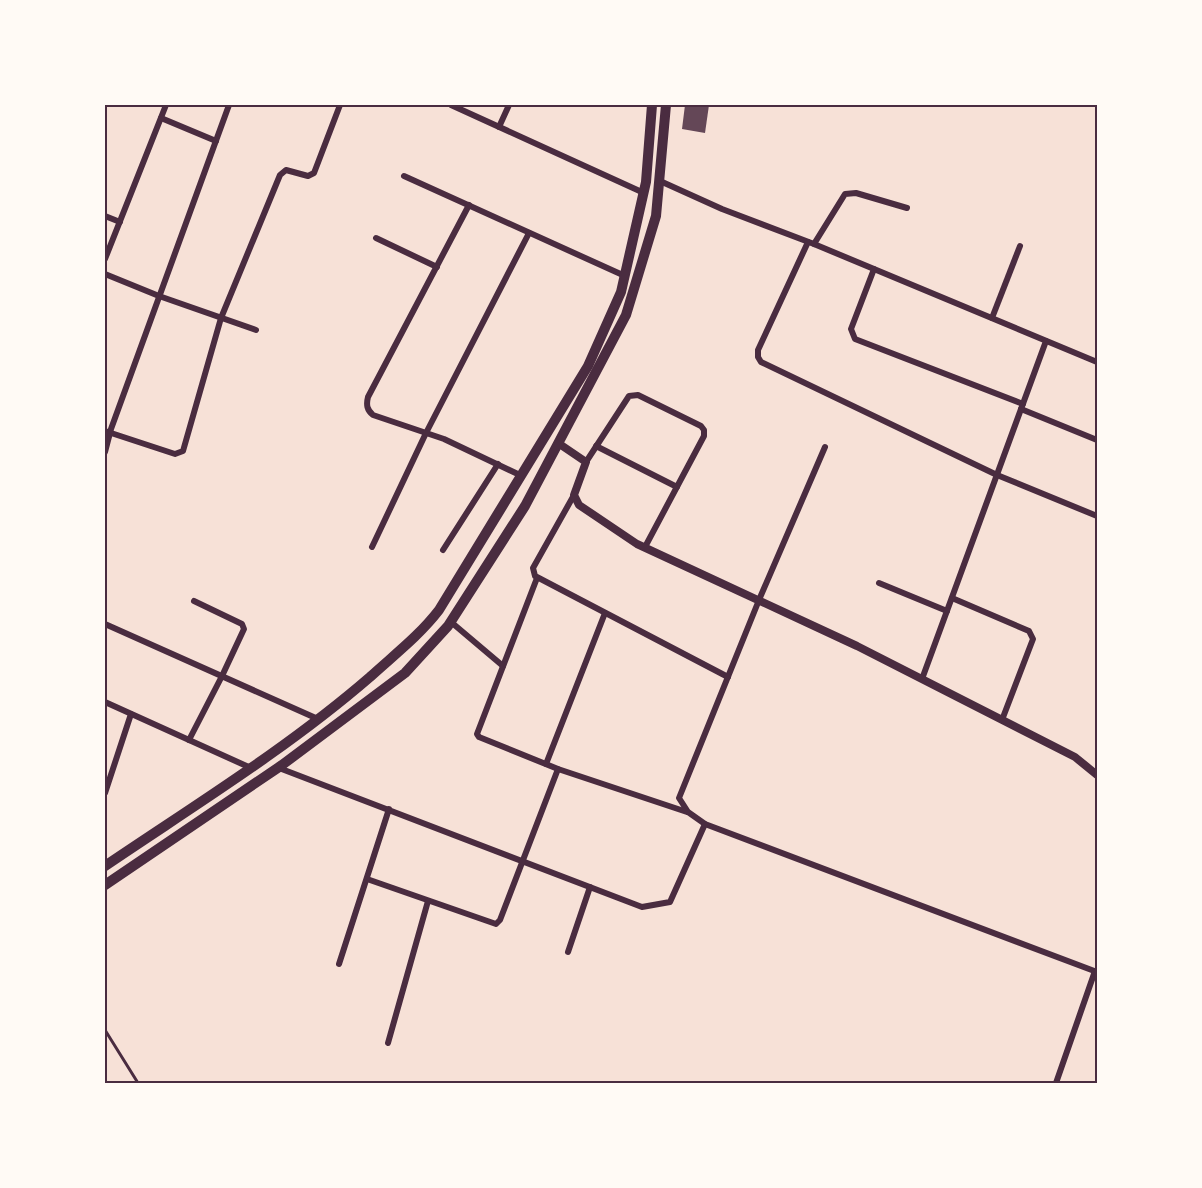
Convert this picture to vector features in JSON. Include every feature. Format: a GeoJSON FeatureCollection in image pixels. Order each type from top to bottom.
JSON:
{"type":"FeatureCollection","features":[{"type":"Feature","properties":{"kind":"main road"},"geometry":{"type":"LineString","coordinates":[[105,866],[251,768],[319,719],[425,628],[439,610],[588,366],[621,292],[644,193],[652,105]]}},
{"type":"Feature","properties":{"kind":"main road"},"geometry":{"type":"LineString","coordinates":[[105,885],[295,756],[405,673],[451,622],[525,506],[626,315],[656,216],[666,105]]}},
{"type":"Feature","properties":{"kind":"main road"},"geometry":{"type":"LineString","coordinates":[[281,746],[295,756]]}},
{"type":"Feature","properties":{"kind":"street"},"geometry":{"type":"LineString","coordinates":[[105,260],[166,105]]}},
{"type":"Feature","properties":{"kind":"street"},"geometry":{"type":"LineString","coordinates":[[105,452],[107,432],[229,105]]}},
{"type":"Feature","properties":{"kind":"street"},"geometry":{"type":"LineString","coordinates":[[107,432],[175,454],[181,453],[221,318],[281,172],[286,170],[308,176],[314,173],[340,105]]}},
{"type":"Feature","properties":{"kind":"street"},"geometry":{"type":"LineString","coordinates":[[451,105],[644,193]]}},
{"type":"Feature","properties":{"kind":"street"},"geometry":{"type":"LineString","coordinates":[[499,127],[508,105]]}},
{"type":"Feature","properties":{"kind":"street"},"geometry":{"type":"LineString","coordinates":[[160,118],[216,141]]}},
{"type":"Feature","properties":{"kind":"street"},"geometry":{"type":"LineString","coordinates":[[405,176],[625,276]]}},
{"type":"Feature","properties":{"kind":"street"},"geometry":{"type":"LineString","coordinates":[[660,181],[1097,362]]}},
{"type":"Feature","properties":{"kind":"street"},"geometry":{"type":"LineString","coordinates":[[907,208],[856,193],[845,195],[811,243],[758,350],[760,362],[996,476],[1097,516]]}},
{"type":"Feature","properties":{"kind":"street"},"geometry":{"type":"LineString","coordinates":[[469,205],[368,397],[367,405],[373,415],[426,433],[522,476]]}},
{"type":"Feature","properties":{"kind":"street"},"geometry":{"type":"LineString","coordinates":[[105,216],[120,222]]}},
{"type":"Feature","properties":{"kind":"street"},"geometry":{"type":"LineString","coordinates":[[372,547],[426,433],[529,232]]}},
{"type":"Feature","properties":{"kind":"street"},"geometry":{"type":"LineString","coordinates":[[376,238],[437,267]]}},
{"type":"Feature","properties":{"kind":"street"},"geometry":{"type":"LineString","coordinates":[[992,318],[1020,246]]}},
{"type":"Feature","properties":{"kind":"street"},"geometry":{"type":"LineString","coordinates":[[874,269],[852,329],[855,339],[1022,406],[1097,440]]}},
{"type":"Feature","properties":{"kind":"street"},"geometry":{"type":"LineString","coordinates":[[105,274],[159,296],[256,330]]}},
{"type":"Feature","properties":{"kind":"street"},"geometry":{"type":"LineString","coordinates":[[922,679],[1046,341]]}},
{"type":"Feature","properties":{"kind":"street"},"geometry":{"type":"LineString","coordinates":[[645,547],[704,436],[704,430],[701,426],[633,394],[629,396],[586,462],[574,495],[533,568],[533,573],[537,578],[728,677]]}},
{"type":"Feature","properties":{"kind":"street"},"geometry":{"type":"LineString","coordinates":[[558,443],[586,462]]}},
{"type":"Feature","properties":{"kind":"street"},"geometry":{"type":"LineString","coordinates":[[596,446],[677,487]]}},
{"type":"Feature","properties":{"kind":"street"},"geometry":{"type":"LineString","coordinates":[[688,812],[679,798],[759,600],[825,447]]}},
{"type":"Feature","properties":{"kind":"street"},"geometry":{"type":"LineString","coordinates":[[443,550],[498,464]]}},
{"type":"Feature","properties":{"kind":"street"},"geometry":{"type":"LineString","coordinates":[[574,495],[579,505],[645,547],[922,679],[1075,757],[1097,775]]}},
{"type":"Feature","properties":{"kind":"street"},"geometry":{"type":"LineString","coordinates":[[537,578],[477,734],[479,737],[558,769],[688,812],[705,824],[1096,971],[1056,1083]]}},
{"type":"Feature","properties":{"kind":"street"},"geometry":{"type":"LineString","coordinates":[[879,584],[947,611]]}},
{"type":"Feature","properties":{"kind":"street"},"geometry":{"type":"LineString","coordinates":[[952,598],[1029,631],[1033,636],[1002,720]]}},
{"type":"Feature","properties":{"kind":"street"},"geometry":{"type":"LineString","coordinates":[[189,740],[222,676],[243,626],[194,601]]}},
{"type":"Feature","properties":{"kind":"street"},"geometry":{"type":"LineString","coordinates":[[546,764],[605,613]]}},
{"type":"Feature","properties":{"kind":"street"},"geometry":{"type":"LineString","coordinates":[[451,622],[503,666]]}},
{"type":"Feature","properties":{"kind":"street"},"geometry":{"type":"LineString","coordinates":[[105,624],[319,719]]}},
{"type":"Feature","properties":{"kind":"street"},"geometry":{"type":"LineString","coordinates":[[105,702],[251,768]]}},
{"type":"Feature","properties":{"kind":"street"},"geometry":{"type":"LineString","coordinates":[[105,793],[131,714]]}},
{"type":"Feature","properties":{"kind":"street"},"geometry":{"type":"LineString","coordinates":[[279,767],[642,907],[670,902],[705,824]]}},
{"type":"Feature","properties":{"kind":"street"},"geometry":{"type":"LineString","coordinates":[[367,879],[496,924],[500,920],[558,769]]}},
{"type":"Feature","properties":{"kind":"street"},"geometry":{"type":"LineString","coordinates":[[339,964],[389,809]]}},
{"type":"Feature","properties":{"kind":"street"},"geometry":{"type":"LineString","coordinates":[[568,952],[590,887]]}},
{"type":"Feature","properties":{"kind":"street"},"geometry":{"type":"LineString","coordinates":[[388,1043],[428,901]]}},
{"type":"Feature","properties":{"kind":"lane"},"geometry":{"type":"LineString","coordinates":[[105,1030],[138,1083]]}},
{"type":"Feature","properties":{"kind":"building"},"geometry":{"type":"Polygon","coordinates":[[[685,105],[709,105],[705,133],[682,129],[685,105]]]}}]}
